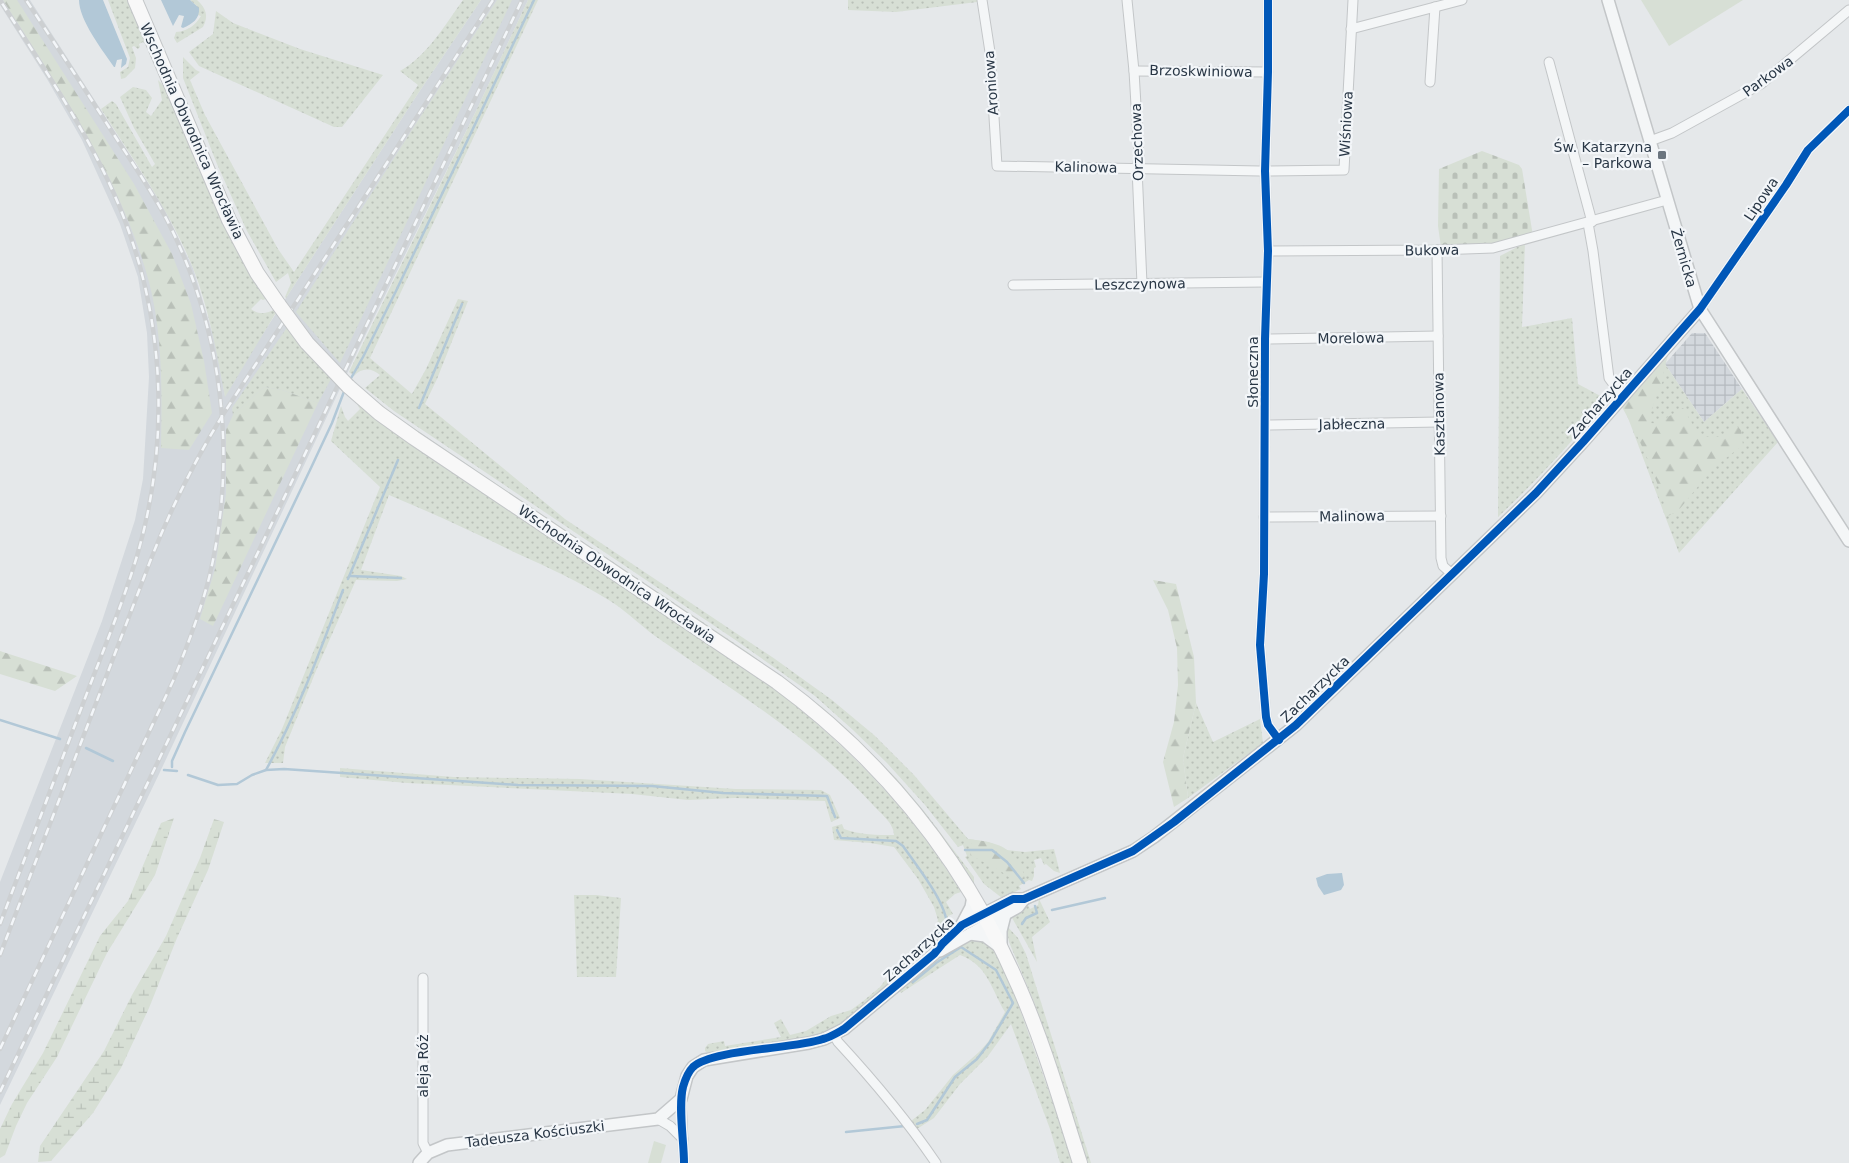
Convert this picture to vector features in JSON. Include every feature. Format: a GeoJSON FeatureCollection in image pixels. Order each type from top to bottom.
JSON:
{"type":"FeatureCollection","features":[{"type":"Feature","properties":{"kind":"main road","name":"Wschodnia Obwodnica Wrocławia"},"geometry":{"type":"LineString","coordinates":[[135,0],[209,176],[229,220],[257,273],[308,343],[348,386],[414,438],[777,682],[818,713],[857,748],[903,798],[946,853],[973,896],[1001,948],[1032,1021],[1080,1163]]}},
{"type":"Feature","properties":{"kind":"street","name":"Aroniowa"},"geometry":{"type":"LineString","coordinates":[[982,0],[990,52],[997,166]]}},
{"type":"Feature","properties":{"kind":"street","name":"Orzechowa"},"geometry":{"type":"LineString","coordinates":[[1127,0],[1134,70],[1139,157],[1137,168],[1142,284]]}},
{"type":"Feature","properties":{"kind":"street","name":"Słoneczna"},"geometry":{"type":"LineString","coordinates":[[1268,0],[1265,171],[1268,251],[1265,340],[1266,425],[1264,574],[1260,645],[1266,717],[1268,725],[1279,740]]}},
{"type":"Feature","properties":{"kind":"street","name":"Wiśniowa"},"geometry":{"type":"LineString","coordinates":[[1265,171],[1344,170],[1353,0]]}},
{"type":"Feature","properties":{"kind":"street"},"geometry":{"type":"LineString","coordinates":[[1351,29],[1462,0]]}},
{"type":"Feature","properties":{"kind":"street","name":"Żernicka"},"geometry":{"type":"LineString","coordinates":[[1608,0],[1700,308],[1849,541]]}},
{"type":"Feature","properties":{"kind":"street"},"geometry":{"type":"LineString","coordinates":[[1430,82],[1435,7]]}},
{"type":"Feature","properties":{"kind":"street","name":"Parkowa"},"geometry":{"type":"LineString","coordinates":[[1650,141],[1672,133],[1761,84],[1849,10]]}},
{"type":"Feature","properties":{"kind":"street"},"geometry":{"type":"LineString","coordinates":[[1549,62],[1590,222],[1609,378],[1623,397]]}},
{"type":"Feature","properties":{"kind":"street","name":"Brzoskwiniowa"},"geometry":{"type":"LineString","coordinates":[[1134,70],[1268,72]]}},
{"type":"Feature","properties":{"kind":"street","name":"Lipowa"},"geometry":{"type":"LineString","coordinates":[[1700,308],[1786,185],[1808,150],[1849,110]]}},
{"type":"Feature","properties":{"kind":"street","name":"Kalinowa"},"geometry":{"type":"LineString","coordinates":[[997,166],[1265,171]]}},
{"type":"Feature","properties":{"kind":"street","name":"Bukowa"},"geometry":{"type":"LineString","coordinates":[[1268,251],[1493,248],[1667,200]]}},
{"type":"Feature","properties":{"kind":"street","name":"Kasztanowa"},"geometry":{"type":"LineString","coordinates":[[1437,250],[1441,558],[1443,566],[1452,574]]}},
{"type":"Feature","properties":{"kind":"street","name":"Leszczynowa"},"geometry":{"type":"LineString","coordinates":[[1013,286],[1266,282]]}},
{"type":"Feature","properties":{"kind":"street","name":"Zacharzycka"},"geometry":{"type":"LineString","coordinates":[[834,1035],[850,1024],[934,954],[970,934],[986,919],[1013,899],[1024,899],[1133,851],[1167,827],[1296,726],[1536,493],[1700,308]]}},
{"type":"Feature","properties":{"kind":"street","name":"Morelowa"},"geometry":{"type":"LineString","coordinates":[[1265,340],[1438,336]]}},
{"type":"Feature","properties":{"kind":"street","name":"Jabłeczna"},"geometry":{"type":"LineString","coordinates":[[1266,425],[1439,422]]}},
{"type":"Feature","properties":{"kind":"street","name":"Malinowa"},"geometry":{"type":"LineString","coordinates":[[1264,517],[1441,516]]}},
{"type":"Feature","properties":{"kind":"street"},"geometry":{"type":"LineString","coordinates":[[960,927],[971,907],[973,896]]}},
{"type":"Feature","properties":{"kind":"street","name":"Zacharzycka"},"geometry":{"type":"LineString","coordinates":[[934,954],[960,927],[1005,915],[1018,907],[1024,899]]}},
{"type":"Feature","properties":{"kind":"street"},"geometry":{"type":"LineString","coordinates":[[1001,948],[1001,931],[1005,915]]}},
{"type":"Feature","properties":{"kind":"street"},"geometry":{"type":"LineString","coordinates":[[970,934],[985,936],[1001,948]]}},
{"type":"Feature","properties":{"kind":"street","name":"aleja Róż"},"geometry":{"type":"LineString","coordinates":[[423,978],[423,1143],[428,1153]]}},
{"type":"Feature","properties":{"kind":"street"},"geometry":{"type":"LineString","coordinates":[[684,1163],[681,1099],[687,1076],[693,1067],[704,1060],[809,1043],[834,1035],[838,1042],[899,1111],[936,1163]]}},
{"type":"Feature","properties":{"kind":"street"},"geometry":{"type":"LineString","coordinates":[[681,1099],[658,1119],[670,1126],[683,1139]]}},
{"type":"Feature","properties":{"kind":"street","name":"Tadeusza Kościuszki"},"geometry":{"type":"LineString","coordinates":[[419,1163],[428,1153],[447,1145],[658,1119]]}},
{"type":"Feature","properties":{"kind":"shaded area"},"geometry":{"type":"Polygon","coordinates":[[[0,0],[30,0],[163,206],[193,268],[216,345],[225,396],[255,346],[417,95],[481,0],[528,0],[477,109],[361,344],[160,772],[0,1105],[0,882],[102,621],[135,520],[143,479],[149,377],[147,333],[138,277],[120,224],[82,140],[47,79],[0,5],[0,0]]]}},
{"type":"Feature","properties":{"kind":"shaded area"},"geometry":{"type":"Polygon","coordinates":[[[1692,333],[1705,333],[1742,389],[1704,422],[1665,364],[1692,333]]]}},
{"type":"Feature","properties":{"kind":"green space"},"geometry":{"type":"Polygon","coordinates":[[[3,0],[17,0],[134,184],[172,254],[191,304],[204,361],[212,413],[189,450],[161,448],[159,344],[154,302],[137,244],[122,207],[106,171],[67,101],[3,0]]]}},
{"type":"Feature","properties":{"kind":"green space"},"geometry":{"type":"Polygon","coordinates":[[[108,0],[127,0],[148,47],[143,42],[139,44],[140,47],[138,49],[134,46],[132,47],[136,58],[135,68],[125,78],[121,79],[120,72],[128,67],[130,58],[108,0]]]}},
{"type":"Feature","properties":{"kind":"green space"},"geometry":{"type":"Polygon","coordinates":[[[190,0],[197,0],[203,6],[206,12],[205,23],[203,27],[177,43],[174,38],[176,32],[191,27],[201,16],[198,15],[197,6],[190,0]]]}},
{"type":"Feature","properties":{"kind":"green space"},"geometry":{"type":"Polygon","coordinates":[[[463,0],[481,0],[417,95],[286,298],[291,283],[288,273],[276,282],[247,231],[217,164],[183,78],[183,57],[200,72],[190,80],[205,115],[278,249],[294,272],[418,85],[400,71],[410,65],[427,49],[463,0]]]}},
{"type":"Feature","properties":{"kind":"green space"},"geometry":{"type":"Polygon","coordinates":[[[497,0],[512,0],[340,363],[296,312],[497,0]]]}},
{"type":"Feature","properties":{"kind":"green space"},"geometry":{"type":"Polygon","coordinates":[[[528,0],[538,0],[370,358],[412,394],[426,369],[458,299],[468,301],[425,404],[565,519],[775,659],[832,700],[874,735],[914,775],[968,839],[988,842],[1007,850],[1025,852],[1054,849],[1060,873],[1054,871],[1046,864],[1044,865],[1041,858],[1034,860],[1036,867],[1034,868],[1032,881],[1029,880],[1019,886],[1021,889],[1002,898],[984,884],[965,857],[967,856],[963,845],[958,847],[925,805],[887,763],[815,696],[734,639],[394,411],[365,388],[380,375],[370,370],[360,371],[354,376],[349,372],[528,0]]]}},
{"type":"Feature","properties":{"kind":"green space"},"geometry":{"type":"Polygon","coordinates":[[[848,0],[977,0],[977,2],[896,12],[848,10],[848,0]]]}},
{"type":"Feature","properties":{"kind":"green space"},"geometry":{"type":"Polygon","coordinates":[[[1641,0],[1743,0],[1669,46],[1641,0]]]}},
{"type":"Feature","properties":{"kind":"green space"},"geometry":{"type":"Polygon","coordinates":[[[216,11],[233,23],[300,49],[383,75],[342,127],[334,127],[199,66],[189,52],[213,34],[216,11]]]}},
{"type":"Feature","properties":{"kind":"green space"},"geometry":{"type":"Polygon","coordinates":[[[158,80],[165,87],[198,168],[237,247],[268,298],[261,299],[251,309],[260,313],[266,313],[275,309],[277,311],[225,397],[208,315],[199,284],[184,247],[174,226],[139,167],[101,109],[112,101],[116,104],[152,167],[155,164],[134,128],[120,97],[133,87],[146,90],[152,98],[146,112],[151,116],[162,100],[158,80]]]}},
{"type":"Feature","properties":{"kind":"green space"},"geometry":{"type":"Polygon","coordinates":[[[1482,151],[1519,165],[1522,169],[1533,236],[1488,245],[1441,247],[1438,226],[1439,169],[1482,151]]]}},
{"type":"Feature","properties":{"kind":"green space"},"geometry":{"type":"Polygon","coordinates":[[[1525,243],[1522,327],[1572,318],[1578,384],[1606,399],[1554,460],[1498,517],[1500,256],[1525,243]]]}},
{"type":"Feature","properties":{"kind":"green space"},"geometry":{"type":"Polygon","coordinates":[[[288,326],[332,377],[318,403],[282,390],[264,387],[233,415],[232,408],[288,326]]]}},
{"type":"Feature","properties":{"kind":"green space"},"geometry":{"type":"Polygon","coordinates":[[[1666,354],[1668,355],[1663,381],[1658,390],[1648,422],[1656,424],[1683,408],[1700,437],[1721,437],[1736,425],[1741,430],[1743,445],[1713,468],[1678,511],[1668,516],[1648,460],[1622,407],[1638,385],[1666,354]]]}},
{"type":"Feature","properties":{"kind":"green space"},"geometry":{"type":"Polygon","coordinates":[[[1665,364],[1704,422],[1742,389],[1778,442],[1679,553],[1625,410],[1665,364]]]}},
{"type":"Feature","properties":{"kind":"green space"},"geometry":{"type":"Polygon","coordinates":[[[264,387],[282,390],[318,403],[213,626],[200,619],[215,569],[226,494],[226,430],[233,415],[264,387]]]}},
{"type":"Feature","properties":{"kind":"green space"},"geometry":{"type":"Polygon","coordinates":[[[363,390],[393,414],[431,440],[749,653],[822,707],[848,730],[897,779],[974,877],[974,885],[940,835],[904,789],[864,747],[822,709],[391,415],[363,390]]]}},
{"type":"Feature","properties":{"kind":"green space"},"geometry":{"type":"Polygon","coordinates":[[[359,401],[772,687],[826,732],[876,781],[899,807],[942,862],[961,892],[955,894],[946,902],[953,914],[948,916],[948,923],[950,924],[947,929],[943,927],[938,929],[943,936],[848,1021],[820,1036],[717,1052],[708,1053],[705,1051],[708,1044],[724,1041],[725,1046],[781,1037],[774,1023],[781,1019],[790,1035],[806,1031],[831,1016],[851,1010],[880,987],[894,969],[906,962],[917,951],[935,928],[938,920],[934,907],[918,879],[894,847],[834,840],[832,827],[842,824],[844,829],[856,832],[894,835],[892,826],[849,780],[796,735],[655,636],[613,603],[551,569],[389,495],[361,570],[401,576],[407,579],[397,581],[356,580],[285,747],[283,763],[265,763],[282,729],[380,487],[331,441],[341,406],[348,421],[360,409],[357,404],[359,401]]]}},
{"type":"Feature","properties":{"kind":"green space"},"geometry":{"type":"Polygon","coordinates":[[[1153,580],[1176,584],[1194,657],[1196,703],[1183,758],[1188,798],[1174,807],[1163,762],[1174,722],[1178,685],[1177,648],[1168,610],[1153,580]]]}},
{"type":"Feature","properties":{"kind":"green space"},"geometry":{"type":"Polygon","coordinates":[[[0,651],[77,676],[55,691],[0,674],[0,651]]]}},
{"type":"Feature","properties":{"kind":"green space"},"geometry":{"type":"Polygon","coordinates":[[[1196,703],[1213,742],[1260,719],[1263,743],[1188,798],[1183,758],[1196,703]]]}},
{"type":"Feature","properties":{"kind":"green space"},"geometry":{"type":"Polygon","coordinates":[[[340,768],[454,777],[580,779],[736,789],[821,790],[830,795],[840,818],[831,822],[825,801],[735,798],[688,800],[632,794],[407,783],[340,777],[340,768]]]}},
{"type":"Feature","properties":{"kind":"green space"},"geometry":{"type":"Polygon","coordinates":[[[174,818],[155,875],[107,953],[57,1057],[27,1103],[5,1155],[0,1158],[0,1129],[12,1104],[43,1053],[100,936],[128,901],[161,823],[174,818]]]}},
{"type":"Feature","properties":{"kind":"green space"},"geometry":{"type":"Polygon","coordinates":[[[214,819],[224,822],[208,870],[121,1068],[93,1113],[51,1161],[38,1162],[40,1146],[104,1051],[132,995],[166,936],[200,858],[214,819]]]}},
{"type":"Feature","properties":{"kind":"green space"},"geometry":{"type":"Polygon","coordinates":[[[968,839],[989,842],[1004,848],[1016,859],[1026,878],[1016,882],[999,870],[970,855],[972,844],[968,839]]]}},
{"type":"Feature","properties":{"kind":"green space"},"geometry":{"type":"Polygon","coordinates":[[[574,895],[621,898],[616,977],[577,977],[574,895]]]}},
{"type":"Feature","properties":{"kind":"green space"},"geometry":{"type":"Polygon","coordinates":[[[1039,899],[1050,922],[1032,937],[1037,962],[1011,916],[1028,905],[1030,909],[1038,905],[1039,899]]]}},
{"type":"Feature","properties":{"kind":"green space"},"geometry":{"type":"Polygon","coordinates":[[[1006,925],[1018,938],[1026,954],[1091,1163],[1088,1163],[1034,1002],[1009,942],[1006,925]]]}},
{"type":"Feature","properties":{"kind":"green space"},"geometry":{"type":"Polygon","coordinates":[[[975,936],[995,948],[1016,998],[1074,1163],[1060,1163],[1050,1129],[1011,1024],[988,1056],[960,1084],[934,1118],[917,1129],[911,1121],[925,1110],[953,1075],[988,1042],[1005,1012],[983,971],[969,959],[960,955],[901,993],[898,989],[937,957],[975,936]]]}},
{"type":"Feature","properties":{"kind":"green space"},"geometry":{"type":"Polygon","coordinates":[[[654,1141],[666,1145],[661,1163],[648,1163],[654,1141]]]}},
{"type":"Feature","properties":{"kind":"water"},"geometry":{"type":"Polygon","coordinates":[[[79,0],[103,0],[127,59],[126,64],[121,68],[122,59],[117,60],[114,67],[92,35],[83,17],[79,0]]]}},
{"type":"Feature","properties":{"kind":"water"},"geometry":{"type":"Polygon","coordinates":[[[161,0],[190,0],[199,8],[197,18],[183,28],[181,27],[184,16],[179,15],[173,26],[161,0]]]}},
{"type":"Feature","properties":{"kind":"water"},"geometry":{"type":"Polygon","coordinates":[[[1342,873],[1344,885],[1341,890],[1324,895],[1318,886],[1316,878],[1327,874],[1342,873]]]}},
{"type":"Feature","properties":{"kind":"waterway"},"geometry":{"type":"LineString","coordinates":[[350,380],[396,291],[534,0]]}},
{"type":"Feature","properties":{"kind":"waterway"},"geometry":{"type":"LineString","coordinates":[[419,408],[462,304]]}},
{"type":"Feature","properties":{"kind":"waterway"},"geometry":{"type":"LineString","coordinates":[[172,767],[172,761],[185,732],[332,423],[345,389]]}},
{"type":"Feature","properties":{"kind":"waterway"},"geometry":{"type":"LineString","coordinates":[[348,579],[398,460]]}},
{"type":"Feature","properties":{"kind":"waterway"},"geometry":{"type":"LineString","coordinates":[[350,576],[401,578]]}},
{"type":"Feature","properties":{"kind":"waterway"},"geometry":{"type":"LineString","coordinates":[[266,770],[298,704],[343,590]]}},
{"type":"Feature","properties":{"kind":"waterway"},"geometry":{"type":"LineString","coordinates":[[0,720],[60,739]]}},
{"type":"Feature","properties":{"kind":"waterway"},"geometry":{"type":"LineString","coordinates":[[86,748],[113,761]]}},
{"type":"Feature","properties":{"kind":"waterway"},"geometry":{"type":"LineString","coordinates":[[188,775],[218,785],[237,784],[252,775],[266,770],[284,769],[518,785],[652,786],[723,793],[827,796],[835,817]]}},
{"type":"Feature","properties":{"kind":"waterway"},"geometry":{"type":"LineString","coordinates":[[164,770],[177,771]]}},
{"type":"Feature","properties":{"kind":"waterway"},"geometry":{"type":"LineString","coordinates":[[837,830],[841,838],[896,841],[903,846],[937,896],[946,917],[947,926],[909,964]]}},
{"type":"Feature","properties":{"kind":"waterway"},"geometry":{"type":"LineString","coordinates":[[965,850],[992,850],[1007,862],[1024,883]]}},
{"type":"Feature","properties":{"kind":"waterway"},"geometry":{"type":"LineString","coordinates":[[1052,910],[1105,898]]}},
{"type":"Feature","properties":{"kind":"waterway"},"geometry":{"type":"LineString","coordinates":[[1022,924],[1026,918],[1037,913],[1035,906]]}},
{"type":"Feature","properties":{"kind":"waterway"},"geometry":{"type":"LineString","coordinates":[[913,982],[936,963],[961,947],[996,970],[1013,1003],[990,1042],[977,1059],[955,1077],[927,1120],[917,1124]]}},
{"type":"Feature","properties":{"kind":"waterway"},"geometry":{"type":"LineString","coordinates":[[846,1132],[905,1126]]}},
{"type":"Feature","properties":{"kind":"railway"},"geometry":{"type":"LineString","coordinates":[[0,0],[54,83],[87,140],[116,199],[128,229],[141,269],[150,309],[156,351],[158,434],[147,516],[131,575],[0,924]]}},
{"type":"Feature","properties":{"kind":"railway"},"geometry":{"type":"LineString","coordinates":[[0,1049],[173,681],[197,617],[209,578],[218,533],[223,487],[220,395],[213,350],[201,305],[186,262],[154,196],[26,0]]}},
{"type":"Feature","properties":{"kind":"railway"},"geometry":{"type":"LineString","coordinates":[[0,955],[151,559],[193,466],[224,413],[493,0]]}},
{"type":"Feature","properties":{"kind":"railway"},"geometry":{"type":"LineString","coordinates":[[0,1092],[522,0]]}},
{"type":"Feature","properties":{"kind":"cycle path"},"geometry":{"type":"LineString","coordinates":[[1268,0],[1265,171],[1268,251],[1265,339],[1264,574],[1260,645],[1266,717],[1268,725],[1279,740]]}},
{"type":"Feature","properties":{"kind":"cycle path"},"geometry":{"type":"LineString","coordinates":[[684,1163],[681,1114],[682,1095],[686,1079],[693,1067],[717,1056],[810,1042],[826,1038],[844,1029],[934,954],[962,925],[1013,899],[1024,899],[1133,851],[1174,822],[1296,725],[1536,493],[1583,442],[1700,309],[1808,150],[1849,110]]}},
{"type":"Feature","properties":{"kind":"place","name":"Św. Katarzyna – Parkowa"},"geometry":{"type":"Point","coordinates":[1662,155]}}]}
